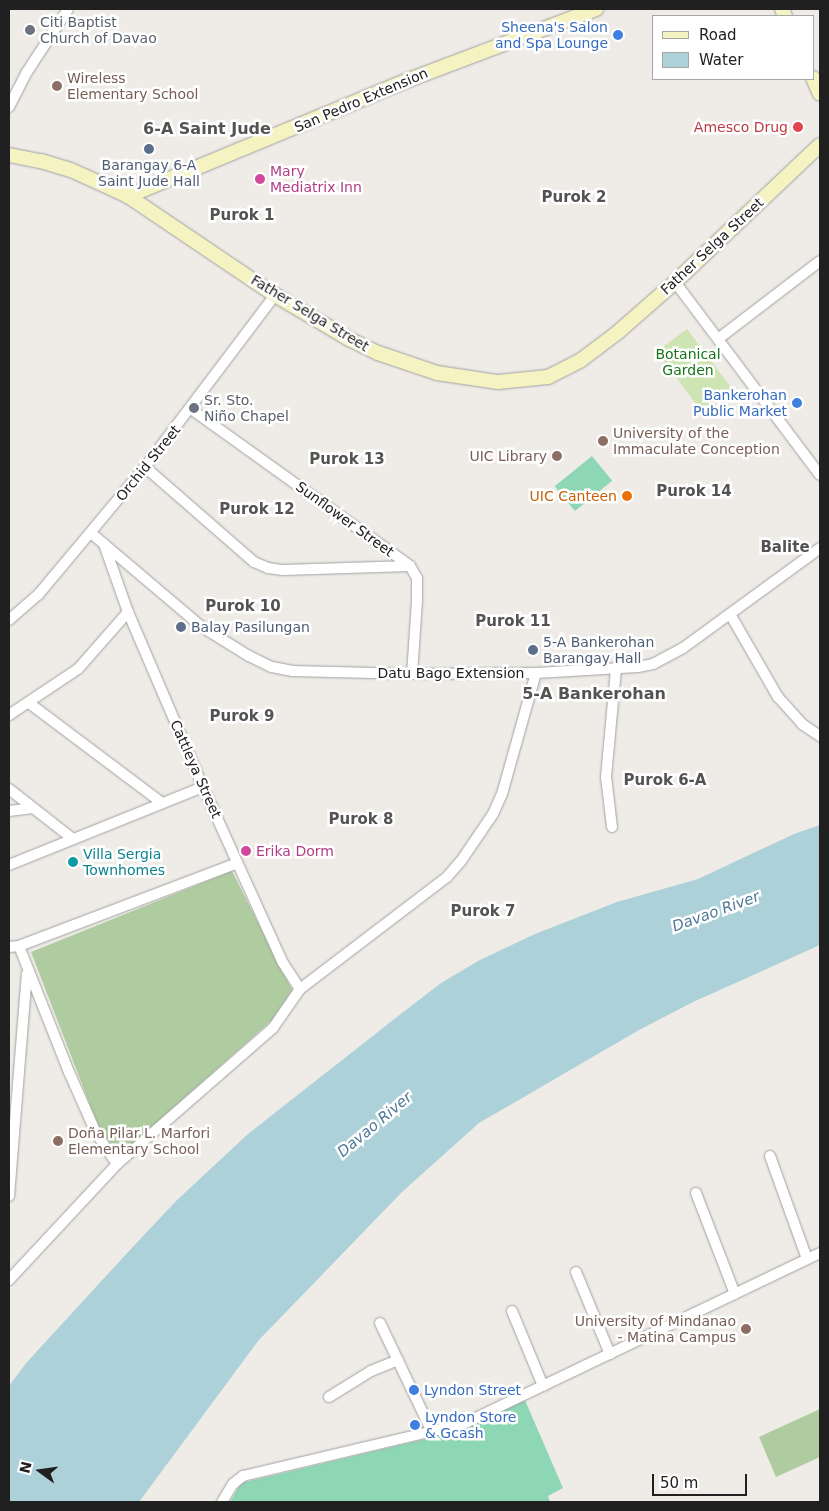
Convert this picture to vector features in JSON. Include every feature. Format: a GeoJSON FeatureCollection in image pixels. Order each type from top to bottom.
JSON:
{"type":"FeatureCollection","features":[{"type":"Feature","properties":{"kind":"main road","name":"San Pedro Extension"},"geometry":{"type":"LineString","coordinates":[[128,196],[411,79],[596,9]]}},
{"type":"Feature","properties":{"kind":"main road"},"geometry":{"type":"LineString","coordinates":[[814,80],[820,94]]}},
{"type":"Feature","properties":{"kind":"main road","name":"Father Selga Street"},"geometry":{"type":"LineString","coordinates":[[9,155],[41,161],[71,170],[128,196],[274,295],[349,339],[408,365],[437,374],[469,379],[517,381],[548,377],[576,363],[617,333],[675,282],[820,145]]}},
{"type":"Feature","properties":{"kind":"street"},"geometry":{"type":"LineString","coordinates":[[9,107],[50,34],[68,9]]}},
{"type":"Feature","properties":{"kind":"street"},"geometry":{"type":"LineString","coordinates":[[718,338],[820,261]]}},
{"type":"Feature","properties":{"kind":"street"},"geometry":{"type":"LineString","coordinates":[[675,282],[820,476]]}},
{"type":"Feature","properties":{"kind":"street","name":"Orchid Street"},"geometry":{"type":"LineString","coordinates":[[9,620],[38,595],[145,467],[191,409],[274,295]]}},
{"type":"Feature","properties":{"kind":"street","name":"Sunflower Street"},"geometry":{"type":"LineString","coordinates":[[191,409],[410,566]]}},
{"type":"Feature","properties":{"kind":"street"},"geometry":{"type":"LineString","coordinates":[[145,467],[254,562],[268,568],[283,570],[410,566],[417,578],[412,674]]}},
{"type":"Feature","properties":{"kind":"street","name":"Datu Bago Extension"},"geometry":{"type":"LineString","coordinates":[[91,533],[202,627],[249,656],[272,667],[293,671],[412,674],[536,673],[616,669],[638,667],[668,658],[820,548]]}},
{"type":"Feature","properties":{"kind":"street","name":"Cattleya Street"},"geometry":{"type":"LineString","coordinates":[[104,544],[128,612],[203,787],[283,963],[300,989]]}},
{"type":"Feature","properties":{"kind":"street"},"geometry":{"type":"LineString","coordinates":[[9,715],[30,703],[78,669],[128,612]]}},
{"type":"Feature","properties":{"kind":"street"},"geometry":{"type":"LineString","coordinates":[[730,614],[778,696],[802,724],[820,736]]}},
{"type":"Feature","properties":{"kind":"street"},"geometry":{"type":"LineString","coordinates":[[612,826],[606,777],[616,669]]}},
{"type":"Feature","properties":{"kind":"street"},"geometry":{"type":"LineString","coordinates":[[9,1280],[117,1164],[273,1028],[300,989],[447,877],[474,845],[493,814],[502,794],[536,673]]}},
{"type":"Feature","properties":{"kind":"street"},"geometry":{"type":"LineString","coordinates":[[30,703],[162,803]]}},
{"type":"Feature","properties":{"kind":"street"},"geometry":{"type":"LineString","coordinates":[[9,866],[203,787]]}},
{"type":"Feature","properties":{"kind":"street"},"geometry":{"type":"LineString","coordinates":[[9,789],[73,839]]}},
{"type":"Feature","properties":{"kind":"street"},"geometry":{"type":"LineString","coordinates":[[9,811],[33,808]]}},
{"type":"Feature","properties":{"kind":"street"},"geometry":{"type":"LineString","coordinates":[[117,1164],[96,1133],[27,970],[14,946],[237,863]]}},
{"type":"Feature","properties":{"kind":"street"},"geometry":{"type":"LineString","coordinates":[[9,1196],[27,970]]}},
{"type":"Feature","properties":{"kind":"street"},"geometry":{"type":"LineString","coordinates":[[770,1156],[807,1259]]}},
{"type":"Feature","properties":{"kind":"street"},"geometry":{"type":"LineString","coordinates":[[696,1193],[735,1294]]}},
{"type":"Feature","properties":{"kind":"street"},"geometry":{"type":"LineString","coordinates":[[222,1502],[233,1484],[243,1476],[463,1424],[820,1253]]}},
{"type":"Feature","properties":{"kind":"street"},"geometry":{"type":"LineString","coordinates":[[576,1272],[610,1354]]}},
{"type":"Feature","properties":{"kind":"street"},"geometry":{"type":"LineString","coordinates":[[512,1311],[543,1386]]}},
{"type":"Feature","properties":{"kind":"street"},"geometry":{"type":"LineString","coordinates":[[380,1323],[432,1432]]}},
{"type":"Feature","properties":{"kind":"street"},"geometry":{"type":"LineString","coordinates":[[329,1397],[371,1371],[398,1360]]}},
{"type":"Feature","properties":{"kind":"green space","name":"Botanical Garden"},"geometry":{"type":"Polygon","coordinates":[[[687,329],[733,390],[703,413],[657,352],[687,329]]]}},
{"type":"Feature","properties":{"kind":"green space"},"geometry":{"type":"Polygon","coordinates":[[[592,456],[612,481],[575,511],[555,486],[592,456]]]}},
{"type":"Feature","properties":{"kind":"green space"},"geometry":{"type":"Polygon","coordinates":[[[232,871],[292,990],[272,1020],[119,1156],[99,1128],[31,952],[232,871]]]}},
{"type":"Feature","properties":{"kind":"green space"},"geometry":{"type":"Polygon","coordinates":[[[524,1398],[563,1488],[548,1496],[550,1502],[230,1502],[241,1483],[467,1429],[524,1398]]]}},
{"type":"Feature","properties":{"kind":"green space"},"geometry":{"type":"Polygon","coordinates":[[[820,1409],[820,1457],[776,1477],[759,1437],[820,1409]]]}},
{"type":"Feature","properties":{"kind":"water","name":"Davao River"},"geometry":{"type":"Polygon","coordinates":[[[820,825],[820,945],[693,1002],[639,1030],[479,1123],[402,1192],[258,1341],[139,1502],[9,1502],[9,1386],[27,1362],[176,1201],[248,1134],[441,983],[480,960],[535,934],[617,902],[698,879],[794,834],[820,825]]]}},
{"type":"Feature","properties":{"kind":"place","name":"Citi Baptist Church of Davao"},"geometry":{"type":"Point","coordinates":[30,30]}},
{"type":"Feature","properties":{"kind":"place","name":"Sheena's Salon and Spa Lounge"},"geometry":{"type":"Point","coordinates":[618,35]}},
{"type":"Feature","properties":{"kind":"place","name":"Wireless Elementary School"},"geometry":{"type":"Point","coordinates":[57,86]}},
{"type":"Feature","properties":{"kind":"place","name":"Amesco Drug"},"geometry":{"type":"Point","coordinates":[798,127]}},
{"type":"Feature","properties":{"kind":"place","name":"Barangay 6-A Saint Jude Hall"},"geometry":{"type":"Point","coordinates":[149,149]}},
{"type":"Feature","properties":{"kind":"place","name":"Mary Mediatrix Inn"},"geometry":{"type":"Point","coordinates":[260,179]}},
{"type":"Feature","properties":{"kind":"place","name":"Bankerohan Public Market"},"geometry":{"type":"Point","coordinates":[797,403]}},
{"type":"Feature","properties":{"kind":"place","name":"Sr. Sto. Niño Chapel"},"geometry":{"type":"Point","coordinates":[194,408]}},
{"type":"Feature","properties":{"kind":"place","name":"University of the Immaculate Conception"},"geometry":{"type":"Point","coordinates":[603,441]}},
{"type":"Feature","properties":{"kind":"place","name":"UIC Library"},"geometry":{"type":"Point","coordinates":[557,456]}},
{"type":"Feature","properties":{"kind":"place","name":"UIC Canteen"},"geometry":{"type":"Point","coordinates":[627,496]}},
{"type":"Feature","properties":{"kind":"place","name":"Balay Pasilungan"},"geometry":{"type":"Point","coordinates":[181,627]}},
{"type":"Feature","properties":{"kind":"place","name":"5-A Bankerohan Barangay Hall"},"geometry":{"type":"Point","coordinates":[533,650]}},
{"type":"Feature","properties":{"kind":"place","name":"Erika Dorm"},"geometry":{"type":"Point","coordinates":[246,851]}},
{"type":"Feature","properties":{"kind":"place","name":"Villa Sergia Townhomes"},"geometry":{"type":"Point","coordinates":[73,862]}},
{"type":"Feature","properties":{"kind":"place","name":"Doña Pilar L. Marfori Elementary School"},"geometry":{"type":"Point","coordinates":[58,1141]}},
{"type":"Feature","properties":{"kind":"place","name":"University of Mindanao - Matina Campus"},"geometry":{"type":"Point","coordinates":[746,1329]}},
{"type":"Feature","properties":{"kind":"place","name":"Lyndon Street"},"geometry":{"type":"Point","coordinates":[414,1390]}},
{"type":"Feature","properties":{"kind":"place","name":"Lyndon Store & Gcash"},"geometry":{"type":"Point","coordinates":[415,1425]}},
{"type":"Feature","properties":{"kind":"district","name":"6-A Saint Jude"},"geometry":{"type":"Point","coordinates":[207,129]}},
{"type":"Feature","properties":{"kind":"district","name":"Purok 2"},"geometry":{"type":"Point","coordinates":[574,198]}},
{"type":"Feature","properties":{"kind":"district","name":"Purok 1"},"geometry":{"type":"Point","coordinates":[242,216]}},
{"type":"Feature","properties":{"kind":"district","name":"Purok 13"},"geometry":{"type":"Point","coordinates":[347,460]}},
{"type":"Feature","properties":{"kind":"district","name":"Purok 14"},"geometry":{"type":"Point","coordinates":[694,492]}},
{"type":"Feature","properties":{"kind":"district","name":"Purok 12"},"geometry":{"type":"Point","coordinates":[257,510]}},
{"type":"Feature","properties":{"kind":"district","name":"Balite"},"geometry":{"type":"Point","coordinates":[785,548]}},
{"type":"Feature","properties":{"kind":"district","name":"Purok 10"},"geometry":{"type":"Point","coordinates":[243,607]}},
{"type":"Feature","properties":{"kind":"district","name":"Purok 11"},"geometry":{"type":"Point","coordinates":[513,622]}},
{"type":"Feature","properties":{"kind":"district","name":"5-A Bankerohan"},"geometry":{"type":"Point","coordinates":[594,694]}},
{"type":"Feature","properties":{"kind":"district","name":"Purok 9"},"geometry":{"type":"Point","coordinates":[242,717]}},
{"type":"Feature","properties":{"kind":"district","name":"Purok 6-A"},"geometry":{"type":"Point","coordinates":[665,781]}},
{"type":"Feature","properties":{"kind":"district","name":"Purok 8"},"geometry":{"type":"Point","coordinates":[361,820]}},
{"type":"Feature","properties":{"kind":"district","name":"Purok 7"},"geometry":{"type":"Point","coordinates":[483,912]}}]}
